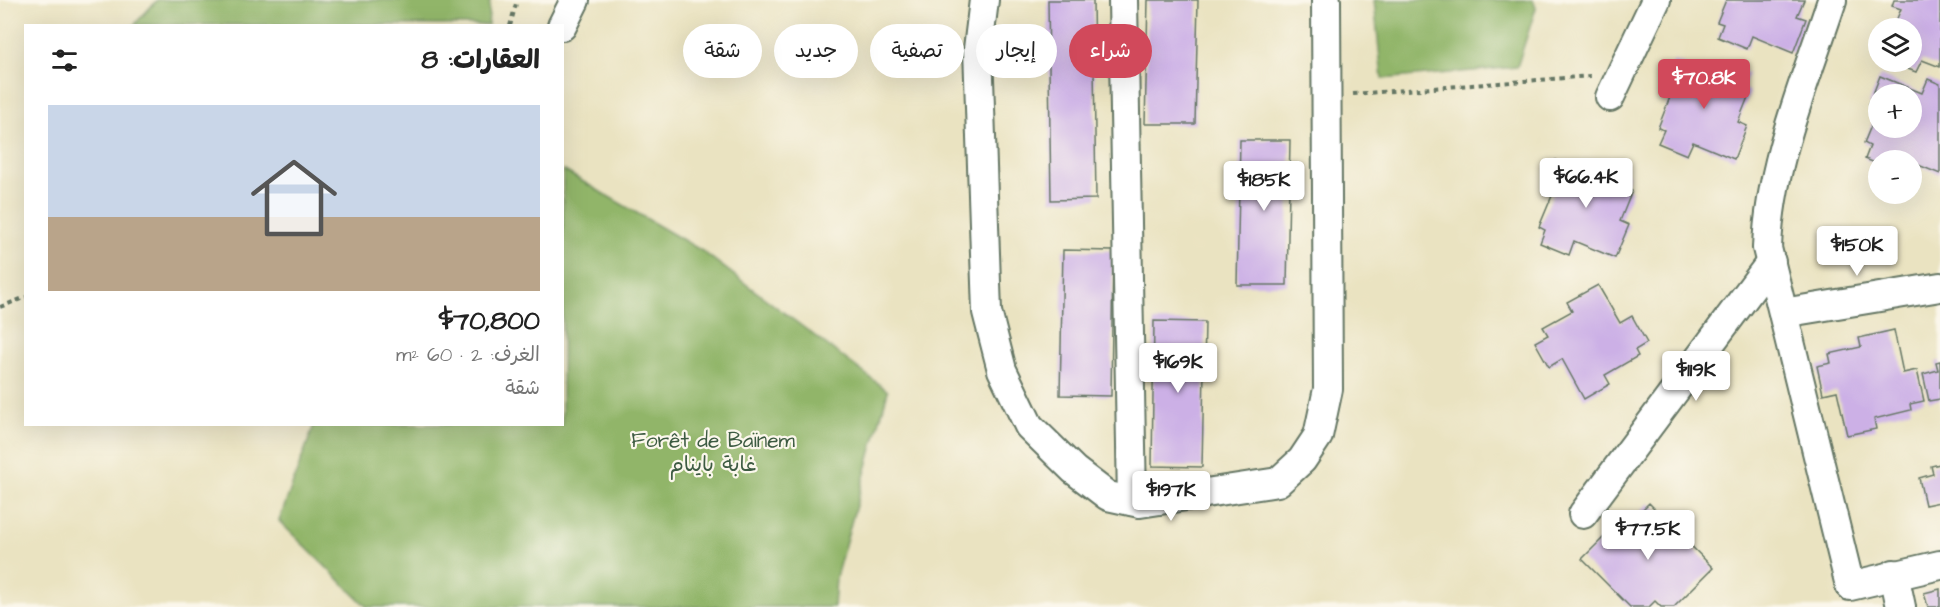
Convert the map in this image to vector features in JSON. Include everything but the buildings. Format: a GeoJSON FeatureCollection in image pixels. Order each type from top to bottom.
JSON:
{"type":"FeatureCollection","features":[{"type":"Feature","properties":{"kind":"street"},"geometry":{"type":"LineString","coordinates":[[563,24],[575,0]]}},
{"type":"Feature","properties":{"kind":"street"},"geometry":{"type":"LineString","coordinates":[[984,0],[978,50],[987,312],[1002,370],[1029,426],[1074,470],[1108,496],[1140,503],[1278,482],[1302,460],[1318,436],[1328,389],[1326,0]]}},
{"type":"Feature","properties":{"kind":"street"},"geometry":{"type":"LineString","coordinates":[[1123,0],[1132,501]]}},
{"type":"Feature","properties":{"kind":"street"},"geometry":{"type":"LineString","coordinates":[[1616,86],[1656,0]]}},
{"type":"Feature","properties":{"kind":"street"},"geometry":{"type":"LineString","coordinates":[[1832,0],[1778,166],[1768,213],[1767,248],[1845,597],[1894,574],[1940,565]]}},
{"type":"Feature","properties":{"kind":"street"},"geometry":{"type":"LineString","coordinates":[[1583,514],[1771,262]]}},
{"type":"Feature","properties":{"kind":"street"},"geometry":{"type":"LineString","coordinates":[[1783,313],[1940,286]]}},
{"type":"Feature","properties":{"kind":"street"},"geometry":{"type":"LineString","coordinates":[[1894,574],[1901,607]]}},
{"type":"Feature","properties":{"kind":"path"},"geometry":{"type":"LineString","coordinates":[[511,24],[517,0]]}},
{"type":"Feature","properties":{"kind":"path"},"geometry":{"type":"LineString","coordinates":[[1327,95],[1616,86]]}},
{"type":"Feature","properties":{"kind":"path"},"geometry":{"type":"LineString","coordinates":[[0,308],[24,298]]}},
{"type":"Feature","properties":{"kind":"green space"},"geometry":{"type":"Polygon","coordinates":[[[157,0],[490,0],[488,24],[135,24],[157,0]]]}},
{"type":"Feature","properties":{"kind":"green space"},"geometry":{"type":"Polygon","coordinates":[[[1374,0],[1533,0],[1536,8],[1517,67],[1382,79],[1374,0]]]}},
{"type":"Feature","properties":{"kind":"green space","name":"Forêt de Baïnem غابة باينام"},"geometry":{"type":"Polygon","coordinates":[[[564,171],[702,251],[888,391],[836,577],[834,607],[367,607],[279,521],[314,426],[564,426],[564,171]]]}}]}
